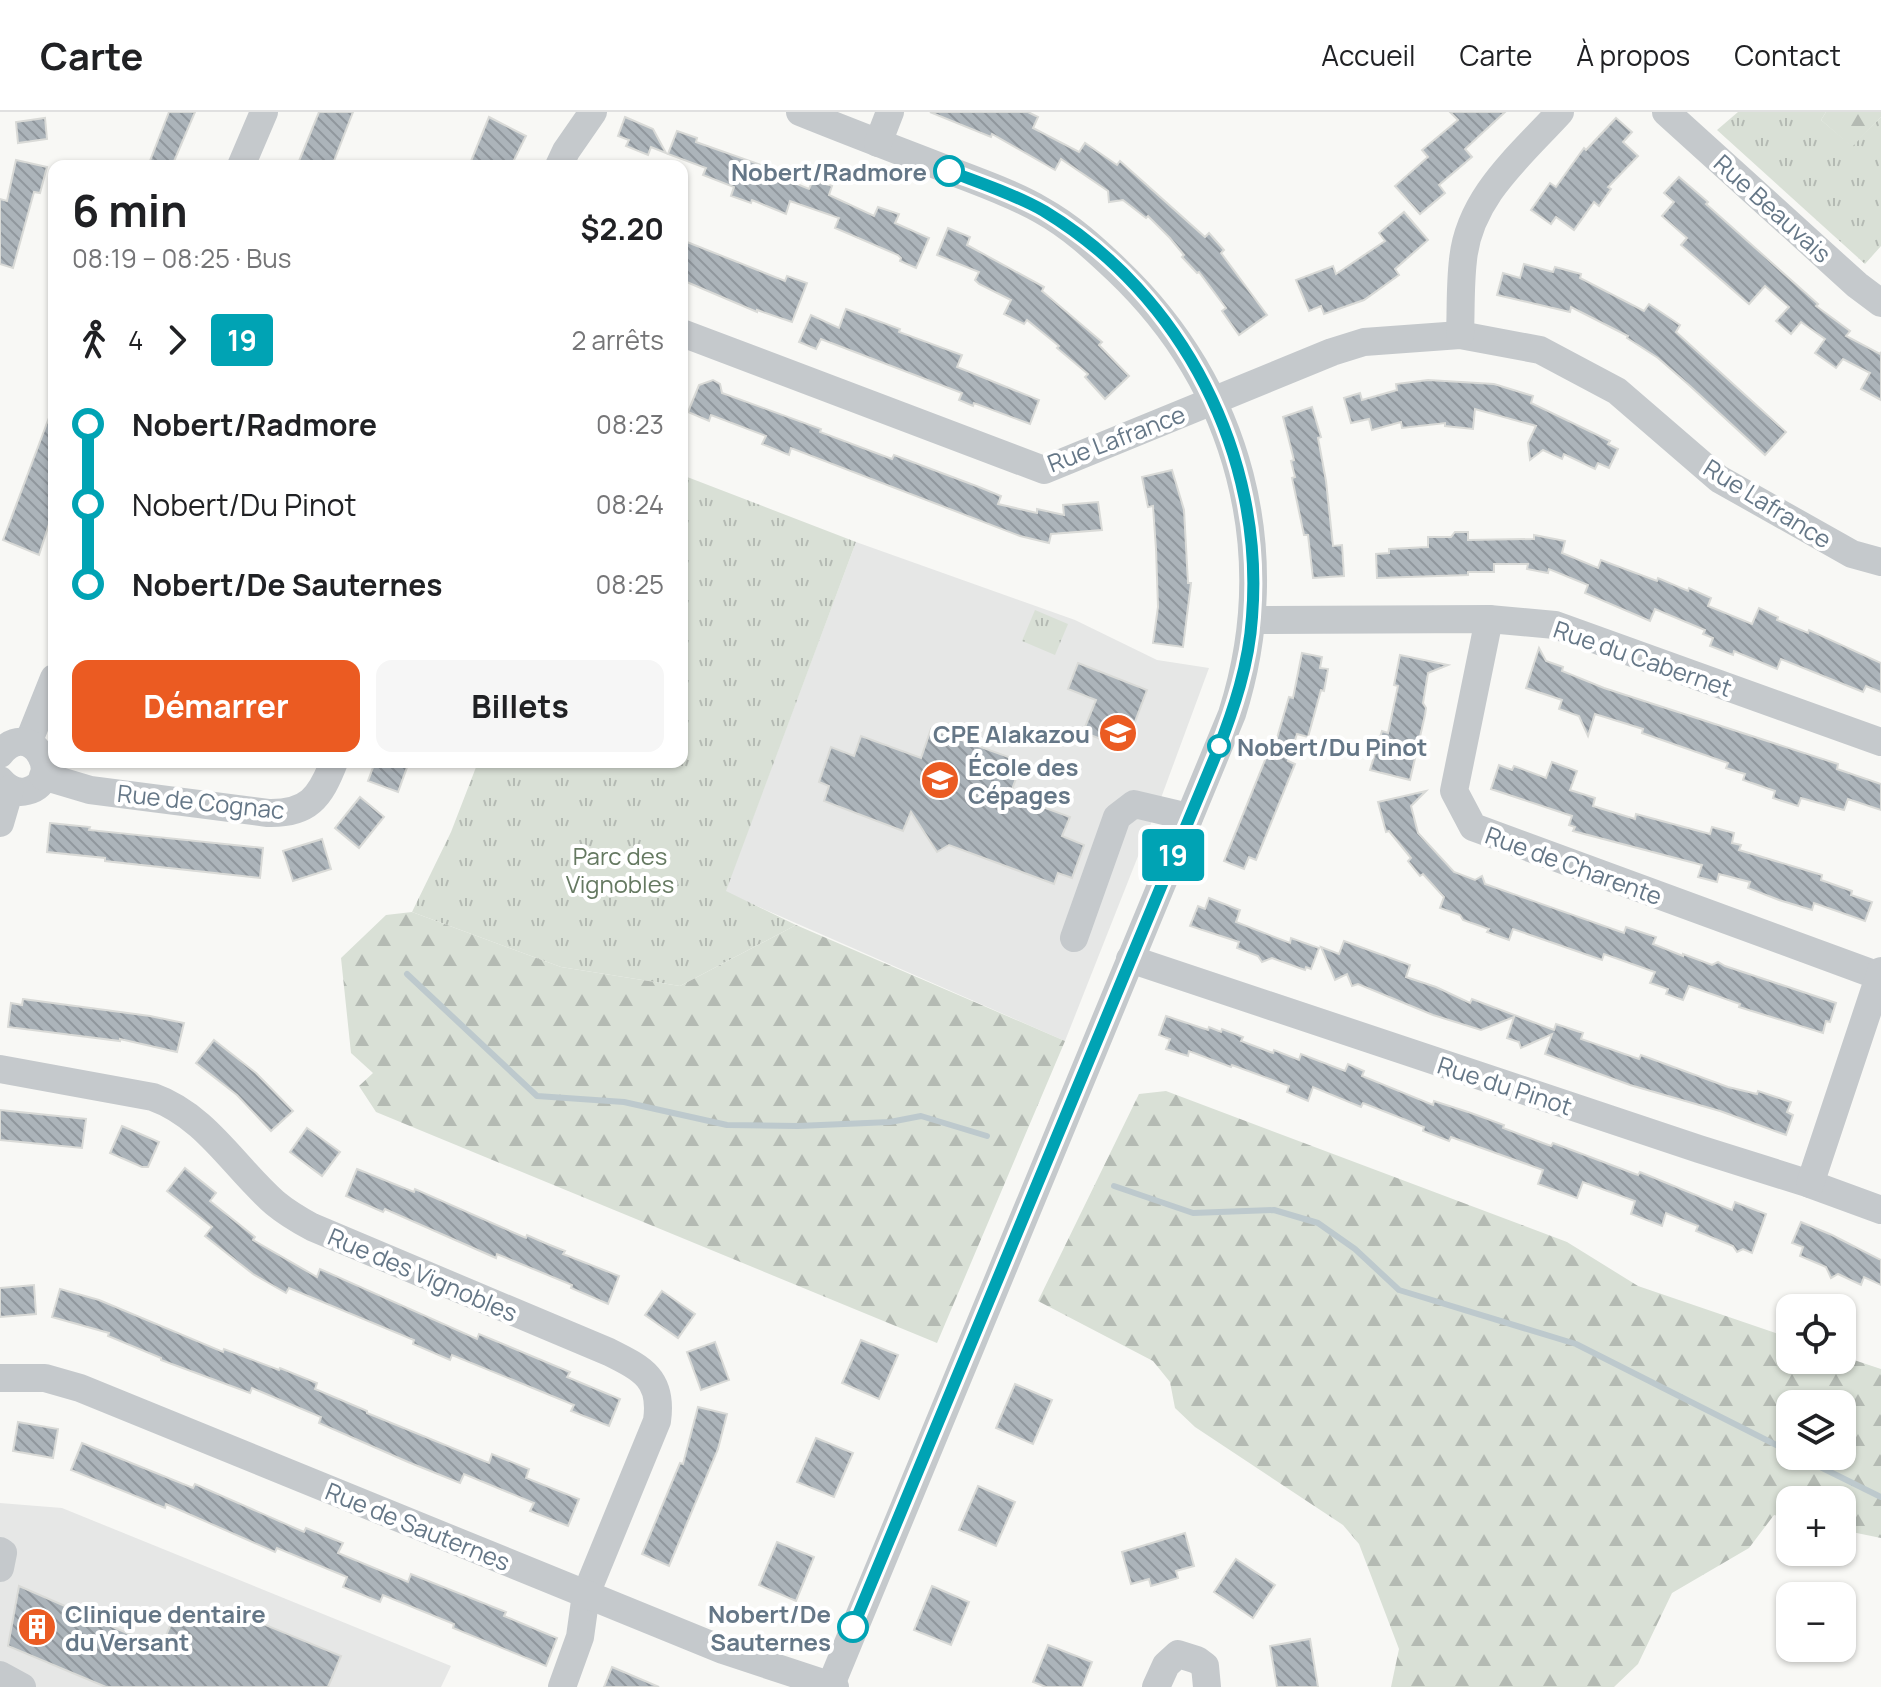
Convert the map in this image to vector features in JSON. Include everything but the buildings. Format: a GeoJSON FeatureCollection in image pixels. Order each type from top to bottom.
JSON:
{"type":"FeatureCollection","features":[{"type":"Feature","properties":{"kind":"street"},"geometry":{"type":"LineString","coordinates":[[244,160],[264,112]]}},
{"type":"Feature","properties":{"kind":"street"},"geometry":{"type":"LineString","coordinates":[[562,160],[593,112]]}},
{"type":"Feature","properties":{"kind":"street"},"geometry":{"type":"LineString","coordinates":[[800,112],[997,189],[1041,210],[1075,232],[1135,287],[1163,318],[1214,401],[1239,465],[1246,499],[1254,584],[1252,620],[1235,704],[832,1687]]}},
{"type":"Feature","properties":{"kind":"street"},"geometry":{"type":"LineString","coordinates":[[878,143],[890,112]]}},
{"type":"Feature","properties":{"kind":"street"},"geometry":{"type":"LineString","coordinates":[[1460,335],[1463,258],[1477,209],[1490,189],[1560,112]]}},
{"type":"Feature","properties":{"kind":"street","name":"Rue Beauvais"},"geometry":{"type":"LineString","coordinates":[[1666,112],[1857,285],[1881,303]]}},
{"type":"Feature","properties":{"kind":"street","name":"Rue Lafrance"},"geometry":{"type":"LineString","coordinates":[[688,335],[1044,470],[1332,352],[1364,342],[1460,335],[1540,350],[1617,391],[1719,479],[1852,554],[1881,562]]}},
{"type":"Feature","properties":{"kind":"street","name":"Rue du Cabernet"},"geometry":{"type":"LineString","coordinates":[[1252,620],[1489,619],[1555,625],[1881,742]]}},
{"type":"Feature","properties":{"kind":"street","name":"Rue de Charente"},"geometry":{"type":"LineString","coordinates":[[1489,619],[1454,791],[1473,827],[1880,974]]}},
{"type":"Feature","properties":{"kind":"street"},"geometry":{"type":"LineString","coordinates":[[28,743],[48,693]]}},
{"type":"Feature","properties":{"kind":"street"},"geometry":{"type":"LineString","coordinates":[[0,754],[9,745],[28,743],[37,748],[43,757],[43,776],[33,788],[18,792],[5,785],[0,823]]}},
{"type":"Feature","properties":{"kind":"street","name":"Rue de Cognac"},"geometry":{"type":"LineString","coordinates":[[43,776],[90,790],[289,814],[304,808],[318,794],[331,768]]}},
{"type":"Feature","properties":{"kind":"street"},"geometry":{"type":"LineString","coordinates":[[1074,938],[1117,817],[1134,804],[1189,817]]}},
{"type":"Feature","properties":{"kind":"street","name":"Rue du Pinot"},"geometry":{"type":"LineString","coordinates":[[1130,959],[1881,1210]]}},
{"type":"Feature","properties":{"kind":"street"},"geometry":{"type":"LineString","coordinates":[[1810,1184],[1880,974]]}},
{"type":"Feature","properties":{"kind":"street","name":"Rue des Vignobles"},"geometry":{"type":"LineString","coordinates":[[0,1069],[171,1103],[203,1128],[275,1203],[302,1221],[609,1352],[642,1370],[657,1392],[657,1421],[586,1594],[580,1637],[562,1687]]}},
{"type":"Feature","properties":{"kind":"street","name":"Rue de Sauternes"},"geometry":{"type":"LineString","coordinates":[[0,1378],[45,1378],[80,1388],[723,1650],[832,1687]]}},
{"type":"Feature","properties":{"kind":"street"},"geometry":{"type":"LineString","coordinates":[[0,1551],[3,1553],[0,1568]]}},
{"type":"Feature","properties":{"kind":"street"},"geometry":{"type":"LineString","coordinates":[[1156,1687],[1166,1665],[1178,1654],[1205,1666],[1207,1687]]}},
{"type":"Feature","properties":{"kind":"street"},"geometry":{"type":"LineString","coordinates":[[0,1675],[22,1687]]}},
{"type":"Feature","properties":{"kind":"shaded area","name":"École des Cépages"},"geometry":{"type":"Polygon","coordinates":[[[856,542],[1075,620],[1157,660],[1209,668],[1065,1041],[725,892],[856,542]]]}},
{"type":"Feature","properties":{"kind":"shaded area"},"geometry":{"type":"Polygon","coordinates":[[[0,1503],[62,1508],[451,1666],[441,1687],[0,1687],[0,1503]]]}},
{"type":"Feature","properties":{"kind":"green space"},"geometry":{"type":"Polygon","coordinates":[[[1738,112],[1826,112],[1821,120],[1852,146],[1881,117],[1881,246],[1865,264],[1717,130],[1738,112]]]}},
{"type":"Feature","properties":{"kind":"green space"},"geometry":{"type":"Polygon","coordinates":[[[1826,112],[1881,112],[1881,117],[1852,147],[1821,120],[1826,112]]]}},
{"type":"Feature","properties":{"kind":"green space","name":"Parc des Vignobles"},"geometry":{"type":"Polygon","coordinates":[[[688,477],[856,542],[726,891],[796,925],[680,986],[561,967],[412,912],[451,832],[476,768],[688,768],[688,477]]]}},
{"type":"Feature","properties":{"kind":"green space"},"geometry":{"type":"Polygon","coordinates":[[[1035,610],[1068,624],[1055,655],[1022,641],[1035,610]]]}},
{"type":"Feature","properties":{"kind":"green space"},"geometry":{"type":"Polygon","coordinates":[[[412,912],[561,967],[680,986],[796,925],[1065,1041],[937,1343],[376,1112],[359,1086],[373,1073],[351,1053],[341,958],[386,915],[412,912]]]}},
{"type":"Feature","properties":{"kind":"green space"},"geometry":{"type":"Polygon","coordinates":[[[1166,1091],[1567,1242],[1638,1286],[1776,1333],[1776,1374],[1856,1374],[1856,1361],[1881,1369],[1881,1538],[1856,1533],[1856,1486],[1776,1486],[1776,1516],[1749,1548],[1672,1593],[1638,1664],[1614,1687],[1391,1687],[1399,1649],[1359,1544],[1343,1525],[1195,1427],[1175,1408],[1170,1382],[1153,1361],[1038,1301],[1139,1094],[1166,1091]]]}},
{"type":"Feature","properties":{"kind":"waterway"},"geometry":{"type":"LineString","coordinates":[[407,974],[537,1096],[624,1102],[727,1125],[890,1122],[921,1116],[987,1136]]}},
{"type":"Feature","properties":{"kind":"waterway"},"geometry":{"type":"LineString","coordinates":[[1114,1186],[1193,1213],[1274,1210],[1318,1223],[1355,1249],[1399,1290],[1576,1344],[1776,1445]]}},
{"type":"Feature","properties":{"kind":"waterway"},"geometry":{"type":"LineString","coordinates":[[1826,1470],[1881,1497]]}},
{"type":"Feature","properties":{"kind":"bus line","name":"19"},"geometry":{"type":"LineString","coordinates":[[853,1627],[1217,752],[1238,693],[1252,620],[1254,584],[1250,527],[1239,465],[1214,401],[1182,346],[1163,318],[1135,287],[1075,232],[1041,210],[949,171]]}},
{"type":"Feature","properties":{"kind":"place","name":"Nobert/Radmore"},"geometry":{"type":"Point","coordinates":[949,171]}},
{"type":"Feature","properties":{"kind":"place","name":"CPE Alakazou"},"geometry":{"type":"Point","coordinates":[1118,733]}},
{"type":"Feature","properties":{"kind":"place","name":"Nobert/Du Pinot"},"geometry":{"type":"Point","coordinates":[1219,746]}},
{"type":"Feature","properties":{"kind":"place","name":"École des Cépages"},"geometry":{"type":"Point","coordinates":[940,780]}},
{"type":"Feature","properties":{"kind":"place","name":"Clinique dentaire du Versant"},"geometry":{"type":"Point","coordinates":[37,1627]}},
{"type":"Feature","properties":{"kind":"place","name":"Nobert/De Sauternes"},"geometry":{"type":"Point","coordinates":[853,1627]}}]}
